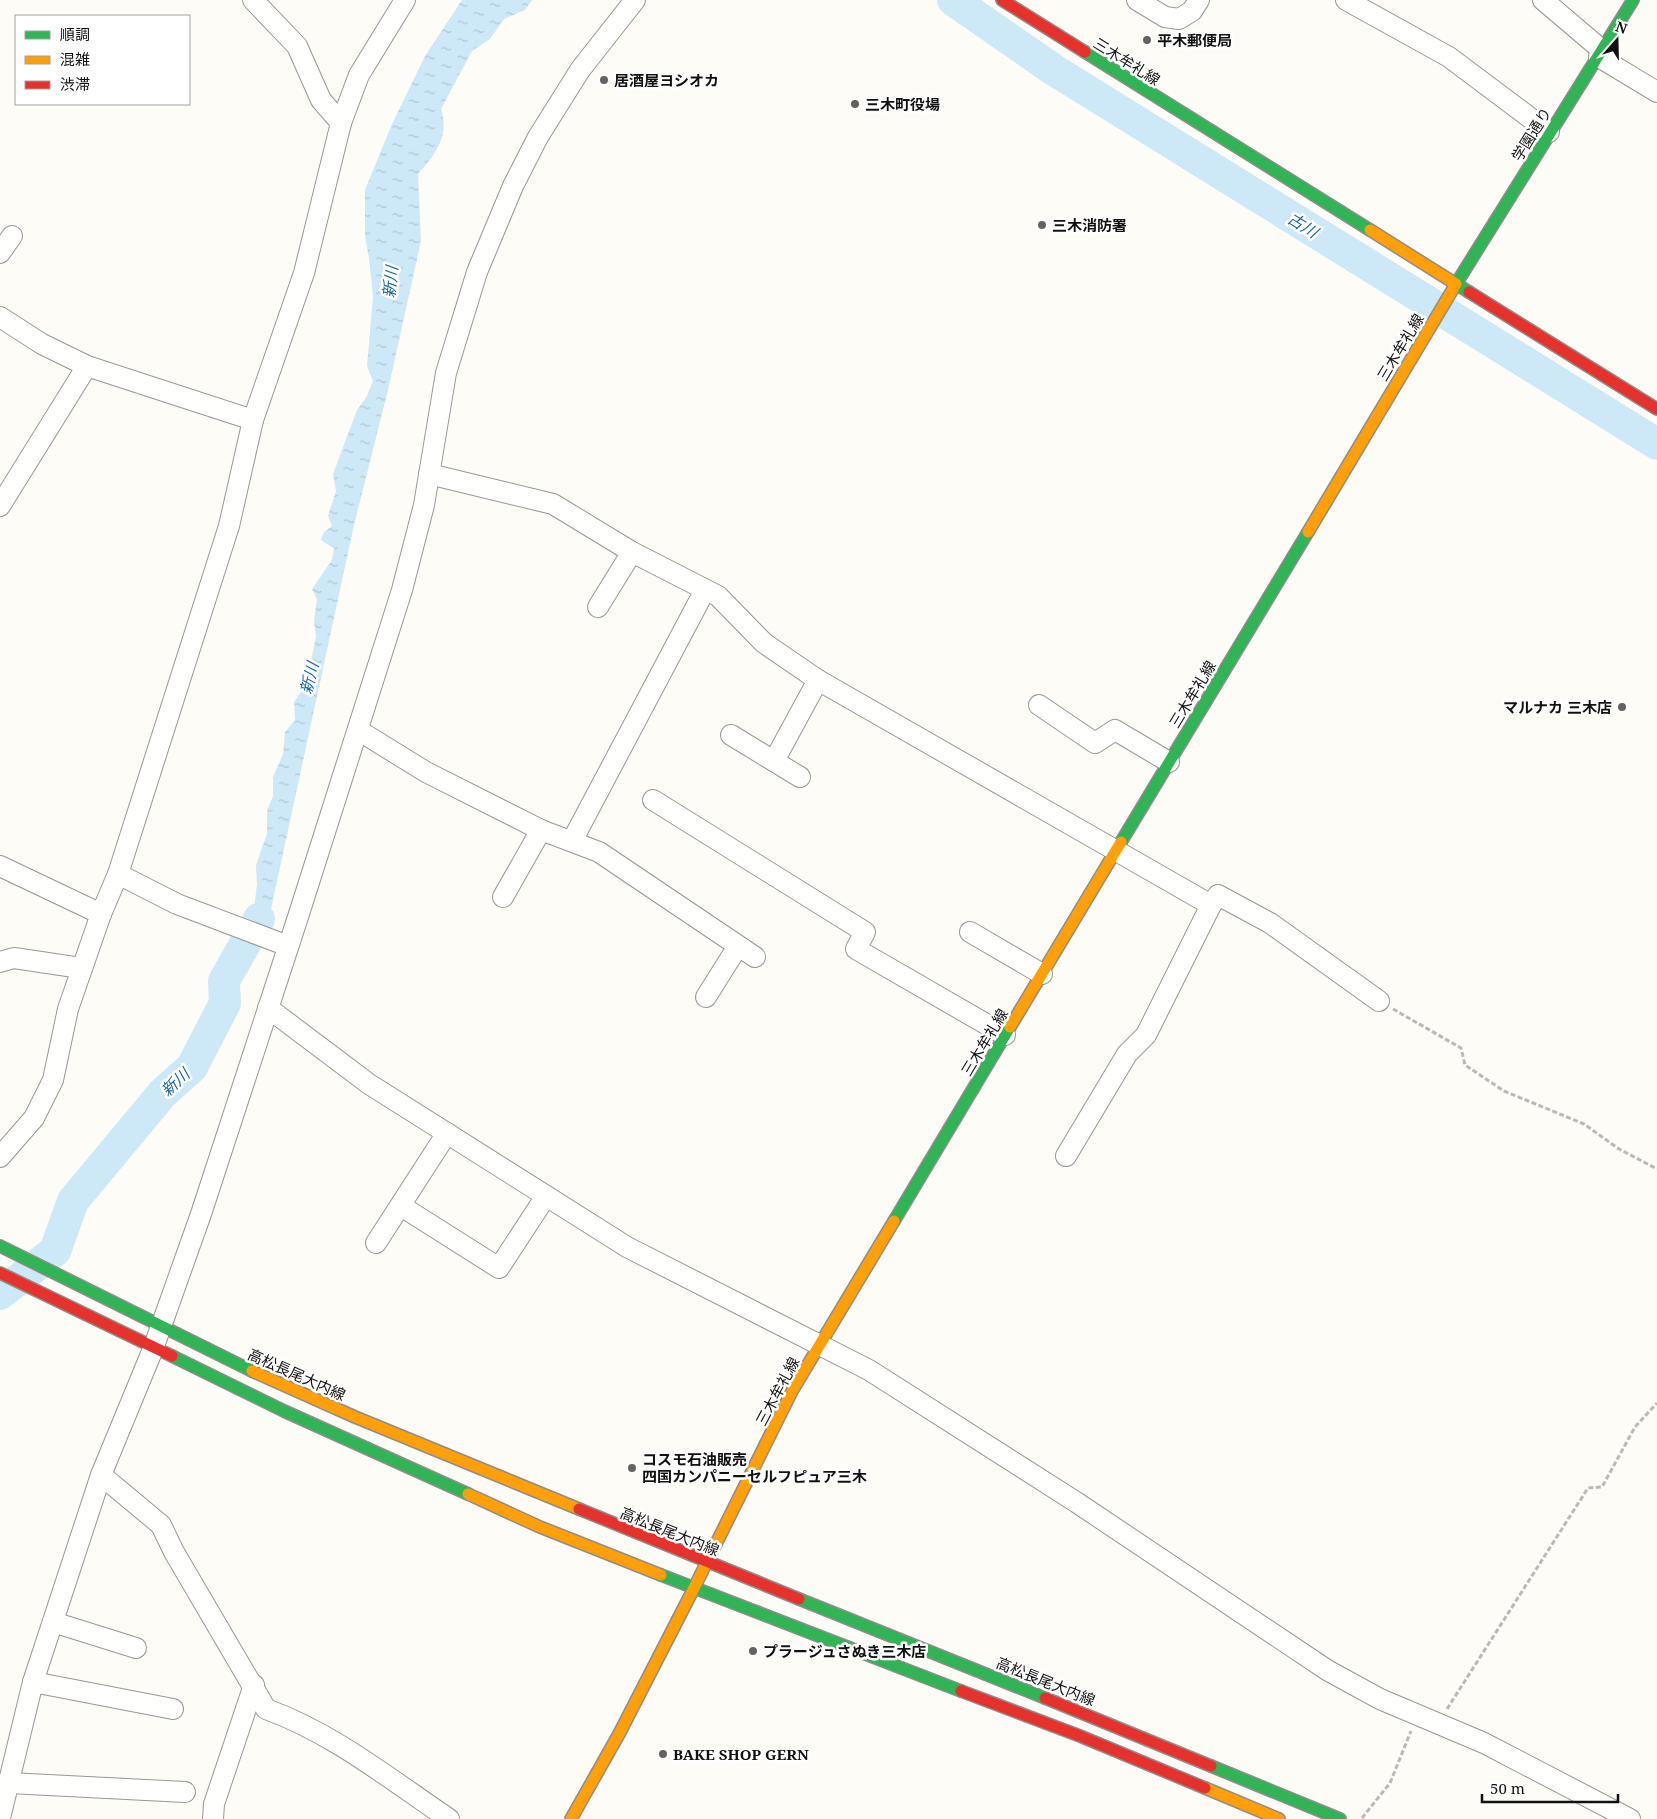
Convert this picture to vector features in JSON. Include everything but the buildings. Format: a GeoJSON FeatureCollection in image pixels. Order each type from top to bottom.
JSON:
{"type":"FeatureCollection","features":[{"type":"Feature","properties":{"kind":"main road","name":"三木牟礼線"},"geometry":{"type":"LineString","coordinates":[[571,1819],[615,1745],[792,1391],[1456,284],[1002,0]]}},
{"type":"Feature","properties":{"kind":"main road","name":"学園通り"},"geometry":{"type":"LineString","coordinates":[[1456,284],[1633,0]]}},
{"type":"Feature","properties":{"kind":"main road"},"geometry":{"type":"LineString","coordinates":[[1456,284],[1657,409]]}},
{"type":"Feature","properties":{"kind":"main road","name":"高松長尾大内線"},"geometry":{"type":"LineString","coordinates":[[0,1246],[161,1328],[294,1390],[412,1441],[707,1563],[1088,1714],[1340,1819]]}},
{"type":"Feature","properties":{"kind":"main road"},"geometry":{"type":"LineString","coordinates":[[0,1273],[72,1310],[284,1411],[540,1527],[1080,1736],[1278,1819]]}},
{"type":"Feature","properties":{"kind":"street"},"geometry":{"type":"LineString","coordinates":[[253,0],[297,46],[321,100],[341,123]]}},
{"type":"Feature","properties":{"kind":"street"},"geometry":{"type":"LineString","coordinates":[[0,1157],[34,1118],[53,1080],[68,1009],[81,968],[118,874],[230,526],[254,420],[304,273],[341,123],[360,75],[405,0]]}},
{"type":"Feature","properties":{"kind":"street"},"geometry":{"type":"LineString","coordinates":[[0,1818],[33,1682],[101,1475],[153,1349],[201,1214],[358,730],[416,543],[430,474],[446,373],[460,323],[495,227],[538,137],[580,70],[635,0]]}},
{"type":"Feature","properties":{"kind":"street"},"geometry":{"type":"LineString","coordinates":[[1137,0],[1165,17],[1179,20],[1192,11],[1199,0]]}},
{"type":"Feature","properties":{"kind":"street"},"geometry":{"type":"LineString","coordinates":[[1346,0],[1449,57],[1549,132]]}},
{"type":"Feature","properties":{"kind":"street"},"geometry":{"type":"LineString","coordinates":[[1544,0],[1601,54],[1657,92]]}},
{"type":"Feature","properties":{"kind":"street"},"geometry":{"type":"LineString","coordinates":[[0,254],[12,236]]}},
{"type":"Feature","properties":{"kind":"street"},"geometry":{"type":"LineString","coordinates":[[0,317],[42,344],[87,366],[254,420]]}},
{"type":"Feature","properties":{"kind":"street"},"geometry":{"type":"LineString","coordinates":[[0,506],[87,366]]}},
{"type":"Feature","properties":{"kind":"street"},"geometry":{"type":"LineString","coordinates":[[430,474],[553,504],[632,552],[718,596],[764,642],[818,680],[1211,905]]}},
{"type":"Feature","properties":{"kind":"street"},"geometry":{"type":"LineString","coordinates":[[598,607],[632,552]]}},
{"type":"Feature","properties":{"kind":"street"},"geometry":{"type":"LineString","coordinates":[[572,841],[705,590]]}},
{"type":"Feature","properties":{"kind":"street"},"geometry":{"type":"LineString","coordinates":[[774,761],[818,680]]}},
{"type":"Feature","properties":{"kind":"street"},"geometry":{"type":"LineString","coordinates":[[1039,706],[1095,743],[1115,730],[1169,762]]}},
{"type":"Feature","properties":{"kind":"street"},"geometry":{"type":"LineString","coordinates":[[358,730],[426,772],[541,830],[599,852],[755,957]]}},
{"type":"Feature","properties":{"kind":"street"},"geometry":{"type":"LineString","coordinates":[[730,735],[800,777]]}},
{"type":"Feature","properties":{"kind":"street"},"geometry":{"type":"LineString","coordinates":[[654,800],[865,932],[856,949],[1005,1035]]}},
{"type":"Feature","properties":{"kind":"street"},"geometry":{"type":"LineString","coordinates":[[503,897],[541,830]]}},
{"type":"Feature","properties":{"kind":"street"},"geometry":{"type":"LineString","coordinates":[[0,866],[101,914]]}},
{"type":"Feature","properties":{"kind":"street"},"geometry":{"type":"LineString","coordinates":[[118,874],[177,904],[288,946]]}},
{"type":"Feature","properties":{"kind":"street"},"geometry":{"type":"LineString","coordinates":[[1066,1156],[1127,1054],[1146,1035],[1211,905],[1218,895],[1270,924],[1379,1001]]}},
{"type":"Feature","properties":{"kind":"street"},"geometry":{"type":"LineString","coordinates":[[970,932],[1042,974]]}},
{"type":"Feature","properties":{"kind":"street"},"geometry":{"type":"LineString","coordinates":[[706,997],[738,946]]}},
{"type":"Feature","properties":{"kind":"street"},"geometry":{"type":"LineString","coordinates":[[0,962],[14,958],[81,968]]}},
{"type":"Feature","properties":{"kind":"street"},"geometry":{"type":"LineString","coordinates":[[268,1008],[369,1084],[627,1247],[820,1343],[869,1370],[1059,1491],[1327,1670],[1380,1700],[1438,1723],[1493,1748],[1630,1819]]}},
{"type":"Feature","properties":{"kind":"street"},"geometry":{"type":"LineString","coordinates":[[376,1242],[447,1134]]}},
{"type":"Feature","properties":{"kind":"street"},"geometry":{"type":"LineString","coordinates":[[401,1206],[499,1268],[546,1196]]}},
{"type":"Feature","properties":{"kind":"street"},"geometry":{"type":"LineString","coordinates":[[101,1475],[161,1525],[174,1552],[254,1685],[266,1709],[286,1716],[334,1742],[449,1819]]}},
{"type":"Feature","properties":{"kind":"street"},"geometry":{"type":"LineString","coordinates":[[53,1622],[136,1648]]}},
{"type":"Feature","properties":{"kind":"street"},"geometry":{"type":"LineString","coordinates":[[33,1682],[173,1709]]}},
{"type":"Feature","properties":{"kind":"street"},"geometry":{"type":"LineString","coordinates":[[213,1819],[214,1804],[254,1685]]}},
{"type":"Feature","properties":{"kind":"street"},"geometry":{"type":"LineString","coordinates":[[9,1783],[185,1792]]}},
{"type":"Feature","properties":{"kind":"path"},"geometry":{"type":"LineString","coordinates":[[1379,1001],[1461,1048],[1465,1064],[1504,1091],[1584,1124],[1619,1149],[1657,1169]]}},
{"type":"Feature","properties":{"kind":"path"},"geometry":{"type":"LineString","coordinates":[[1438,1723],[1588,1488],[1602,1486],[1635,1427],[1657,1403]]}},
{"type":"Feature","properties":{"kind":"path"},"geometry":{"type":"LineString","coordinates":[[1364,1815],[1390,1783],[1417,1715]]}},
{"type":"Feature","properties":{"kind":"water"},"geometry":{"type":"Polygon","coordinates":[[[462,0],[532,0],[525,10],[504,19],[490,39],[472,51],[441,109],[444,128],[439,144],[430,160],[418,174],[421,241],[388,390],[354,525],[268,923],[249,962],[237,957],[254,908],[257,885],[256,865],[267,834],[267,811],[273,796],[273,777],[283,754],[285,732],[295,720],[294,702],[306,685],[316,637],[314,621],[317,599],[312,589],[332,560],[334,548],[321,540],[324,532],[332,526],[328,516],[336,491],[333,474],[357,410],[367,396],[373,381],[367,366],[373,297],[365,236],[365,190],[392,124],[425,56],[462,0]]]}},
{"type":"Feature","properties":{"kind":"waterway","name":"古川"},"geometry":{"type":"LineString","coordinates":[[953,0],[1054,70],[1657,444]]}},
{"type":"Feature","properties":{"kind":"waterway","name":"新川"},"geometry":{"type":"LineString","coordinates":[[0,1294],[55,1251],[73,1201],[162,1094],[192,1067],[225,1003],[224,981],[259,919]]}},
{"type":"Feature","properties":{"kind":"traffic: fast"},"geometry":{"type":"LineString","coordinates":[[1469,292],[1456,284],[1633,0]]}},
{"type":"Feature","properties":{"kind":"traffic: fast"},"geometry":{"type":"LineString","coordinates":[[1085,52],[1370,230]]}},
{"type":"Feature","properties":{"kind":"traffic: fast"},"geometry":{"type":"LineString","coordinates":[[1121,842],[1308,532]]}},
{"type":"Feature","properties":{"kind":"traffic: fast"},"geometry":{"type":"LineString","coordinates":[[894,1221],[1010,1027]]}},
{"type":"Feature","properties":{"kind":"traffic: fast"},"geometry":{"type":"LineString","coordinates":[[0,1246],[252,1371]]}},
{"type":"Feature","properties":{"kind":"traffic: fast"},"geometry":{"type":"LineString","coordinates":[[172,1356],[284,1411],[468,1494]]}},
{"type":"Feature","properties":{"kind":"traffic: fast"},"geometry":{"type":"LineString","coordinates":[[661,1575],[961,1691]]}},
{"type":"Feature","properties":{"kind":"traffic: fast"},"geometry":{"type":"LineString","coordinates":[[799,1599],[1045,1698]]}},
{"type":"Feature","properties":{"kind":"traffic: fast"},"geometry":{"type":"LineString","coordinates":[[1211,1766],[1340,1819]]}},
{"type":"Feature","properties":{"kind":"traffic: slow"},"geometry":{"type":"LineString","coordinates":[[1308,532],[1456,284],[1370,230]]}},
{"type":"Feature","properties":{"kind":"traffic: slow"},"geometry":{"type":"LineString","coordinates":[[1010,1027],[1121,842]]}},
{"type":"Feature","properties":{"kind":"traffic: slow"},"geometry":{"type":"LineString","coordinates":[[694,1588],[792,1391],[894,1221]]}},
{"type":"Feature","properties":{"kind":"traffic: slow"},"geometry":{"type":"LineString","coordinates":[[252,1371],[355,1417],[579,1509]]}},
{"type":"Feature","properties":{"kind":"traffic: slow"},"geometry":{"type":"LineString","coordinates":[[468,1494],[540,1527],[661,1575]]}},
{"type":"Feature","properties":{"kind":"traffic: slow"},"geometry":{"type":"LineString","coordinates":[[571,1819],[619,1734],[694,1588]]}},
{"type":"Feature","properties":{"kind":"traffic: slow"},"geometry":{"type":"LineString","coordinates":[[1205,1788],[1279,1819]]}},
{"type":"Feature","properties":{"kind":"traffic: jam"},"geometry":{"type":"LineString","coordinates":[[1002,0],[1085,52]]}},
{"type":"Feature","properties":{"kind":"traffic: jam"},"geometry":{"type":"LineString","coordinates":[[1469,292],[1657,409]]}},
{"type":"Feature","properties":{"kind":"traffic: jam"},"geometry":{"type":"LineString","coordinates":[[0,1273],[172,1356]]}},
{"type":"Feature","properties":{"kind":"traffic: jam"},"geometry":{"type":"LineString","coordinates":[[579,1509],[799,1599]]}},
{"type":"Feature","properties":{"kind":"traffic: jam"},"geometry":{"type":"LineString","coordinates":[[961,1691],[1080,1736],[1205,1788]]}},
{"type":"Feature","properties":{"kind":"traffic: jam"},"geometry":{"type":"LineString","coordinates":[[1045,1698],[1211,1766]]}},
{"type":"Feature","properties":{"kind":"place","name":"平木郵便局"},"geometry":{"type":"Point","coordinates":[1147,40]}},
{"type":"Feature","properties":{"kind":"place","name":"居酒屋ヨシオカ"},"geometry":{"type":"Point","coordinates":[604,80]}},
{"type":"Feature","properties":{"kind":"place","name":"三木町役場"},"geometry":{"type":"Point","coordinates":[855,104]}},
{"type":"Feature","properties":{"kind":"place","name":"三木消防署"},"geometry":{"type":"Point","coordinates":[1042,225]}},
{"type":"Feature","properties":{"kind":"place","name":"マルナカ 三木店"},"geometry":{"type":"Point","coordinates":[1622,707]}},
{"type":"Feature","properties":{"kind":"place","name":"コスモ石油販売 四国カンパニーセルフピュア三木"},"geometry":{"type":"Point","coordinates":[632,1468]}},
{"type":"Feature","properties":{"kind":"place","name":"プラージュさぬき三木店"},"geometry":{"type":"Point","coordinates":[753,1651]}},
{"type":"Feature","properties":{"kind":"place","name":"BAKE SHOP GERN"},"geometry":{"type":"Point","coordinates":[663,1754]}}]}
